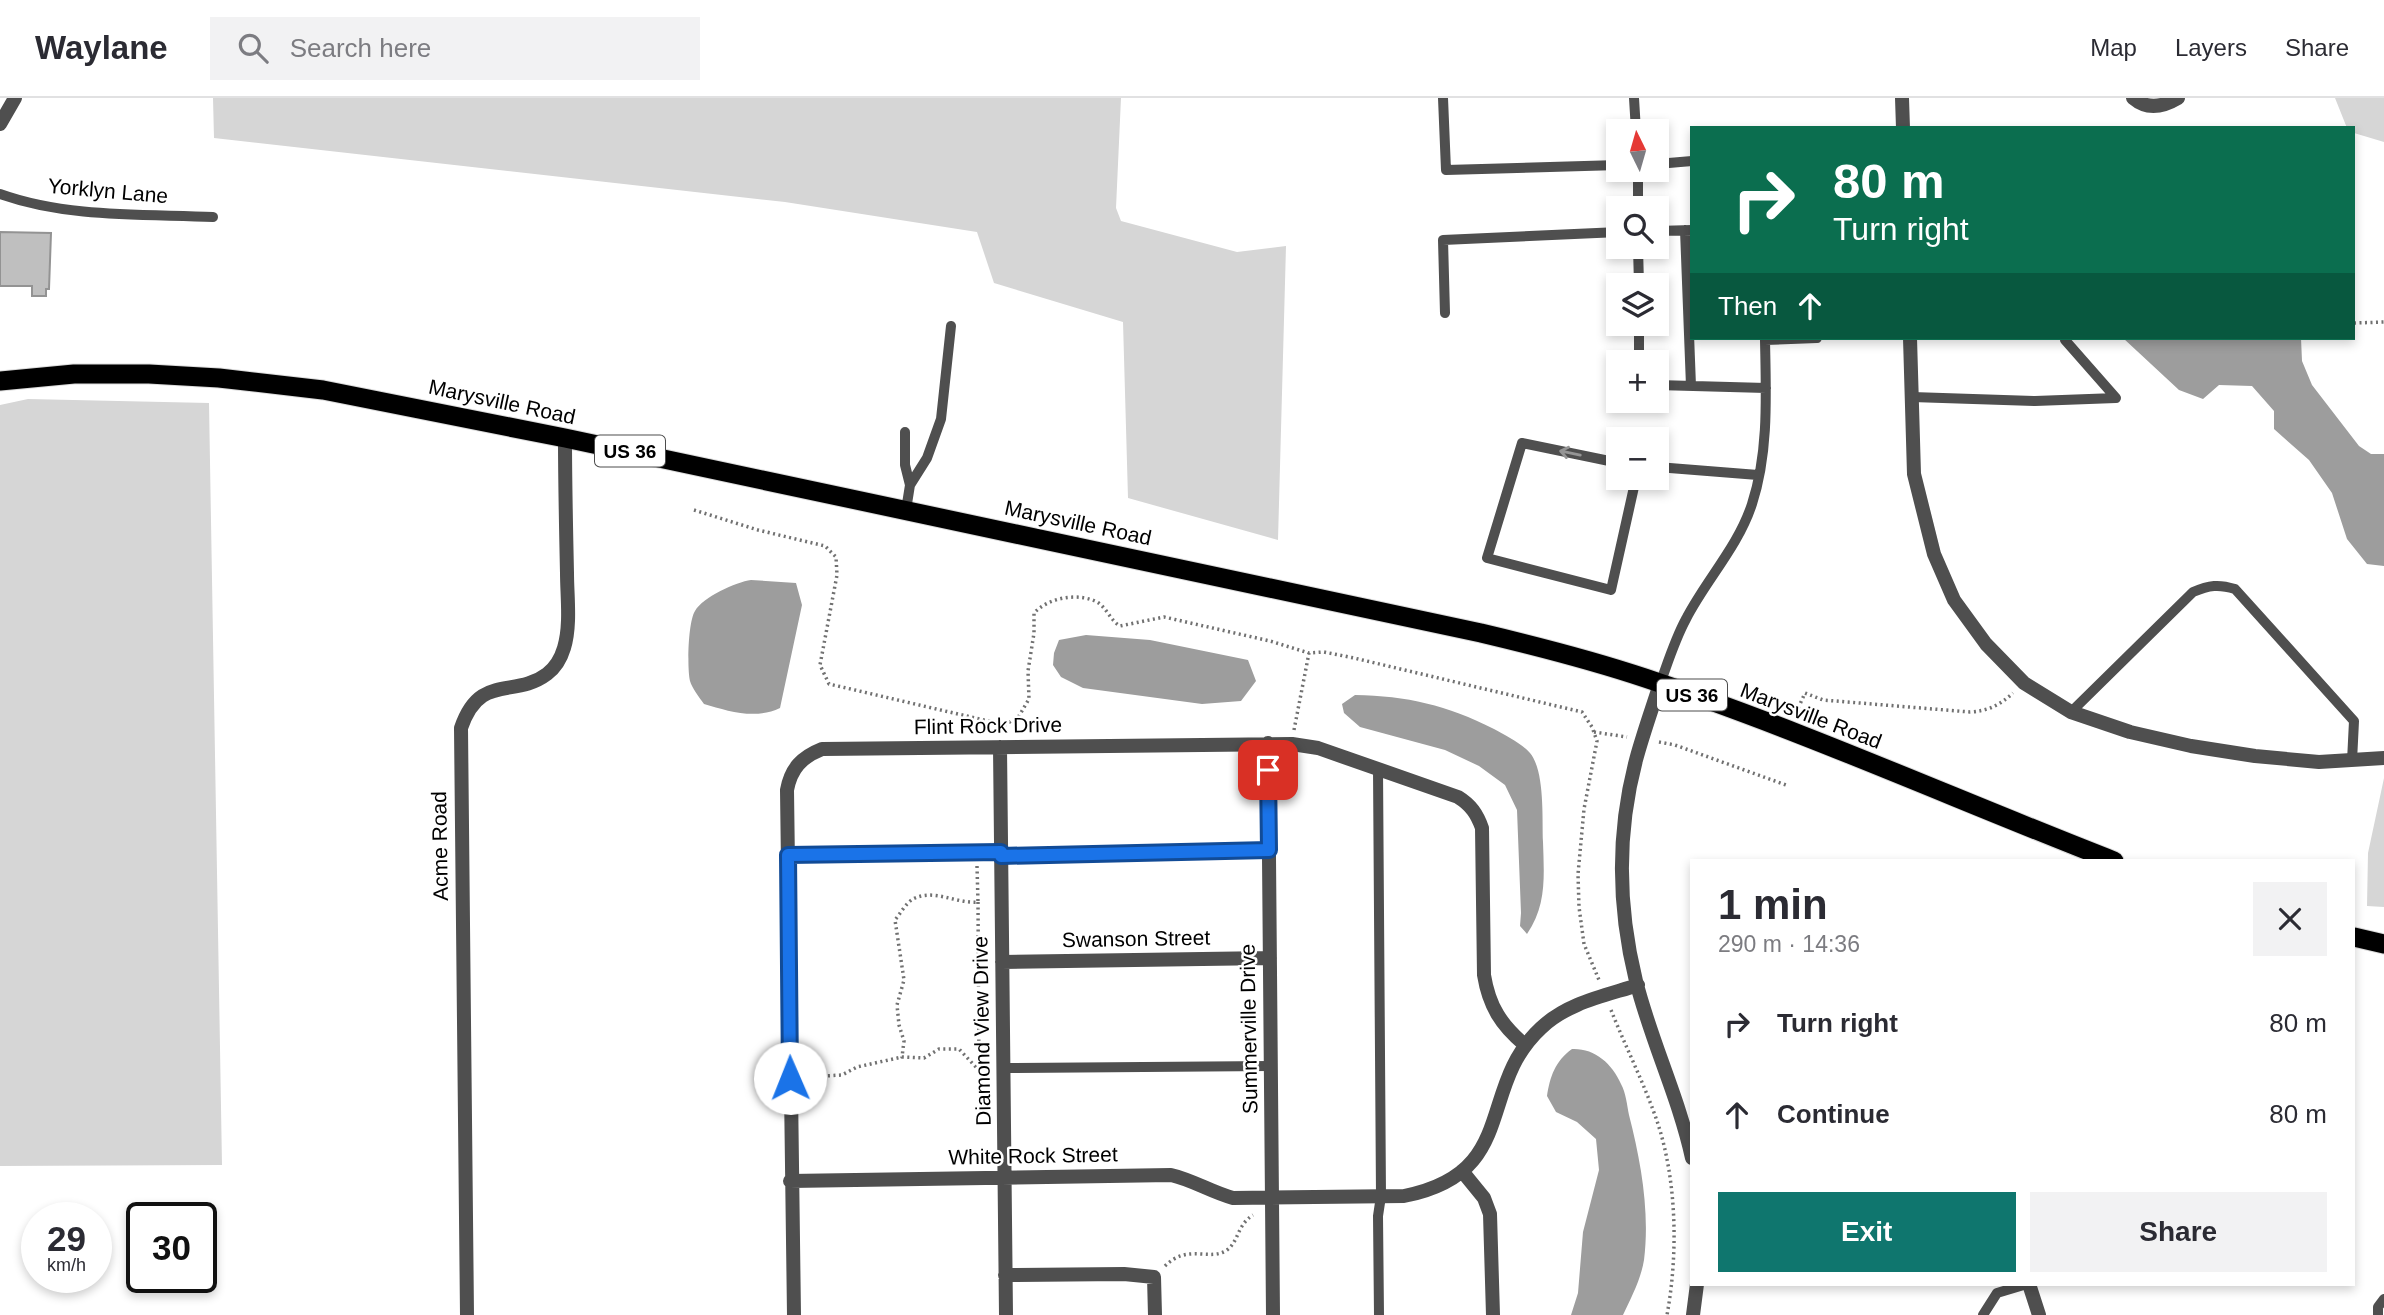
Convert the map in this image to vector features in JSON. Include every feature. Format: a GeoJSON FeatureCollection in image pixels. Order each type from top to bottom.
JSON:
{"type":"FeatureCollection","features":[{"type":"Feature","properties":{"kind":"highway","name":"Marysville Road"},"geometry":{"type":"LineString","coordinates":[[0,381],[74,374],[219,378],[323,390],[565,438],[1481,633],[1561,653],[1660,684],[1789,731],[2108,859]]}},
{"type":"Feature","properties":{"kind":"highway"},"geometry":{"type":"LineString","coordinates":[[2355,937],[2384,944]]}},
{"type":"Feature","properties":{"kind":"street"},"geometry":{"type":"LineString","coordinates":[[0,124],[15,98]]}},
{"type":"Feature","properties":{"kind":"street"},"geometry":{"type":"LineString","coordinates":[[1902,98],[1903,126]]}},
{"type":"Feature","properties":{"kind":"street"},"geometry":{"type":"LineString","coordinates":[[2133,98],[2151,106],[2164,106],[2178,98]]}},
{"type":"Feature","properties":{"kind":"street"},"geometry":{"type":"LineString","coordinates":[[1910,340],[1914,474],[1934,554],[1954,600],[1986,644],[2024,682],[2071,712],[2130,732],[2191,746],[2319,762],[2384,758]]}},
{"type":"Feature","properties":{"kind":"street","name":"Acme Road"},"geometry":{"type":"LineString","coordinates":[[467,1315],[461,728],[466,712],[477,699],[491,691],[539,680],[549,673],[565,647],[568,610],[565,438]]}},
{"type":"Feature","properties":{"kind":"street"},"geometry":{"type":"LineString","coordinates":[[1660,684],[1642,740],[1627,803],[1622,848],[1622,892],[1627,936],[1638,985],[1684,1123],[1690,1149]]}},
{"type":"Feature","properties":{"kind":"street","name":"Summerville Drive"},"geometry":{"type":"LineString","coordinates":[[1268,743],[1273,1315]]}},
{"type":"Feature","properties":{"kind":"street","name":"Flint Rock Drive"},"geometry":{"type":"LineString","coordinates":[[794,1315],[790,1181],[787,790],[789,777],[797,764],[808,754],[822,749],[1292,744],[1318,748],[1458,797],[1469,804],[1478,816],[1482,828],[1484,975],[1487,995],[1494,1013],[1506,1029],[1525,1045]]}},
{"type":"Feature","properties":{"kind":"street","name":"Diamond View Drive"},"geometry":{"type":"LineString","coordinates":[[1000,747],[1006,1315]]}},
{"type":"Feature","properties":{"kind":"street","name":"Swanson Street"},"geometry":{"type":"LineString","coordinates":[[1002,962],[1270,958]]}},
{"type":"Feature","properties":{"kind":"street","name":"White Rock Street"},"geometry":{"type":"LineString","coordinates":[[790,1181],[1171,1175],[1190,1179],[1216,1194],[1233,1198],[1404,1196],[1424,1192],[1444,1184],[1462,1171],[1481,1151],[1492,1129],[1512,1066],[1541,1027],[1581,1002],[1638,985]]}},
{"type":"Feature","properties":{"kind":"street"},"geometry":{"type":"LineString","coordinates":[[1462,1171],[1484,1198],[1490,1214],[1493,1315]]}},
{"type":"Feature","properties":{"kind":"street"},"geometry":{"type":"LineString","coordinates":[[1005,1275],[1124,1274],[1154,1277],[1155,1315]]}},
{"type":"Feature","properties":{"kind":"street"},"geometry":{"type":"LineString","coordinates":[[1693,1315],[1698,1286]]}},
{"type":"Feature","properties":{"kind":"street"},"geometry":{"type":"LineString","coordinates":[[2029,1286],[2039,1315]]}},
{"type":"Feature","properties":{"kind":"lane"},"geometry":{"type":"LineString","coordinates":[[1443,98],[1446,170],[1606,165]]}},
{"type":"Feature","properties":{"kind":"lane"},"geometry":{"type":"LineString","coordinates":[[1634,98],[1635,119]]}},
{"type":"Feature","properties":{"kind":"lane"},"geometry":{"type":"LineString","coordinates":[[1670,162],[1690,161]]}},
{"type":"Feature","properties":{"kind":"lane","name":"Yorklyn Lane"},"geometry":{"type":"LineString","coordinates":[[0,194],[23,202],[96,212],[214,217]]}},
{"type":"Feature","properties":{"kind":"lane"},"geometry":{"type":"LineString","coordinates":[[1669,231],[1688,230],[1690,334]]}},
{"type":"Feature","properties":{"kind":"lane"},"geometry":{"type":"LineString","coordinates":[[1445,313],[1443,240],[1606,233]]}},
{"type":"Feature","properties":{"kind":"lane"},"geometry":{"type":"LineString","coordinates":[[906,510],[910,485],[927,458],[942,419],[951,327]]}},
{"type":"Feature","properties":{"kind":"lane"},"geometry":{"type":"LineString","coordinates":[[1690,340],[1691,386]]}},
{"type":"Feature","properties":{"kind":"lane"},"geometry":{"type":"LineString","coordinates":[[1660,684],[1686,619],[1728,553],[1752,505],[1762,455],[1766,387],[1764,340]]}},
{"type":"Feature","properties":{"kind":"lane"},"geometry":{"type":"LineString","coordinates":[[1912,397],[2035,401],[2116,398],[2066,340]]}},
{"type":"Feature","properties":{"kind":"lane"},"geometry":{"type":"LineString","coordinates":[[1669,385],[1766,387]]}},
{"type":"Feature","properties":{"kind":"lane"},"geometry":{"type":"LineString","coordinates":[[905,432],[905,465],[910,485]]}},
{"type":"Feature","properties":{"kind":"lane"},"geometry":{"type":"LineString","coordinates":[[1606,460],[1522,443],[1488,558],[1611,590],[1633,490]]}},
{"type":"Feature","properties":{"kind":"lane"},"geometry":{"type":"LineString","coordinates":[[1669,468],[1758,475]]}},
{"type":"Feature","properties":{"kind":"lane"},"geometry":{"type":"LineString","coordinates":[[2071,712],[2193,592],[2208,585],[2222,585],[2235,589],[2354,721],[2352,761]]}},
{"type":"Feature","properties":{"kind":"lane"},"geometry":{"type":"LineString","coordinates":[[1378,769],[1381,1196],[1378,1216],[1379,1315]]}},
{"type":"Feature","properties":{"kind":"lane"},"geometry":{"type":"LineString","coordinates":[[788,855],[1269,850]]}},
{"type":"Feature","properties":{"kind":"lane"},"geometry":{"type":"LineString","coordinates":[[1003,1068],[1271,1066]]}},
{"type":"Feature","properties":{"kind":"lane"},"geometry":{"type":"LineString","coordinates":[[1983,1315],[1995,1289],[2015,1286]]}},
{"type":"Feature","properties":{"kind":"lane"},"geometry":{"type":"LineString","coordinates":[[2378,1315],[2378,1307],[2384,1299]]}},
{"type":"Feature","properties":{"kind":"path"},"geometry":{"type":"LineString","coordinates":[[2355,323],[2384,322]]}},
{"type":"Feature","properties":{"kind":"path"},"geometry":{"type":"LineString","coordinates":[[1292,744],[1309,653]]}},
{"type":"Feature","properties":{"kind":"path"},"geometry":{"type":"LineString","coordinates":[[1789,731],[1805,693],[1824,700],[1970,712],[1996,706],[2024,682]]}},
{"type":"Feature","properties":{"kind":"path"},"geometry":{"type":"LineString","coordinates":[[1594,732],[1675,745],[1786,785]]}},
{"type":"Feature","properties":{"kind":"path"},"geometry":{"type":"LineString","coordinates":[[976,852],[979,1072]]}},
{"type":"Feature","properties":{"kind":"path"},"geometry":{"type":"LineString","coordinates":[[902,1057],[904,1041],[897,1005],[904,980],[895,920],[912,899],[935,893],[965,903],[978,902]]}},
{"type":"Feature","properties":{"kind":"path"},"geometry":{"type":"LineString","coordinates":[[790,1078],[842,1075],[857,1067],[902,1057],[924,1058],[939,1049],[959,1049],[989,1081]]}},
{"type":"Feature","properties":{"kind":"path"},"geometry":{"type":"LineString","coordinates":[[1154,1277],[1179,1255],[1221,1253],[1230,1248],[1240,1227],[1255,1214]]}},
{"type":"Feature","properties":{"kind":"shaded area"},"geometry":{"type":"Polygon","coordinates":[[[213,98],[1121,98],[1116,208],[1121,221],[1237,252],[1286,246],[1278,540],[1128,498],[1123,322],[994,283],[977,232],[785,202],[214,138],[213,98]]]}},
{"type":"Feature","properties":{"kind":"shaded area"},"geometry":{"type":"Polygon","coordinates":[[[2335,98],[2384,98],[2384,142],[2355,133],[2355,126],[2346,126],[2335,98]]]}},
{"type":"Feature","properties":{"kind":"shaded area"},"geometry":{"type":"Polygon","coordinates":[[[2125,340],[2301,340],[2302,361],[2312,385],[2359,446],[2371,454],[2384,454],[2384,566],[2367,564],[2347,539],[2332,493],[2309,460],[2274,429],[2274,411],[2252,386],[2219,385],[2203,399],[2179,390],[2125,340]]]}},
{"type":"Feature","properties":{"kind":"shaded area"},"geometry":{"type":"Polygon","coordinates":[[[28,399],[209,403],[222,1165],[0,1166],[0,405],[28,399]]]}},
{"type":"Feature","properties":{"kind":"shaded area"},"geometry":{"type":"Polygon","coordinates":[[[751,580],[796,583],[802,605],[780,708],[751,714],[704,704],[690,681],[688,656],[691,625],[699,606],[720,591],[751,580]]]}},
{"type":"Feature","properties":{"kind":"shaded area"},"geometry":{"type":"Polygon","coordinates":[[[1086,635],[1150,640],[1248,660],[1256,681],[1241,701],[1202,704],[1083,688],[1061,677],[1053,665],[1059,640],[1086,635]]]}},
{"type":"Feature","properties":{"kind":"shaded area"},"geometry":{"type":"Polygon","coordinates":[[[1355,695],[1392,697],[1443,708],[1494,729],[1530,753],[1535,761],[1540,783],[1544,878],[1538,912],[1527,934],[1520,926],[1517,810],[1505,785],[1479,766],[1445,750],[1360,727],[1344,713],[1342,704],[1355,695]]]}},
{"type":"Feature","properties":{"kind":"shaded area"},"geometry":{"type":"Polygon","coordinates":[[[2384,778],[2384,907],[2367,906],[2368,853],[2384,778]]]}},
{"type":"Feature","properties":{"kind":"shaded area"},"geometry":{"type":"Polygon","coordinates":[[[1572,1049],[1595,1054],[1607,1063],[1617,1076],[1625,1095],[1637,1151],[1645,1205],[1646,1242],[1641,1274],[1623,1315],[1571,1315],[1578,1293],[1583,1232],[1599,1170],[1596,1139],[1577,1122],[1556,1112],[1547,1096],[1554,1070],[1572,1049]]]}},
{"type":"Feature","properties":{"kind":"building"},"geometry":{"type":"Polygon","coordinates":[[[0,232],[51,233],[49,289],[46,289],[46,296],[32,296],[32,286],[0,286],[0,232]]]}},
{"type":"Feature","properties":{"kind":"route"},"geometry":{"type":"LineString","coordinates":[[790,1078],[788,855],[1001,852],[1001,856],[1269,850],[1268,770]]}}]}
